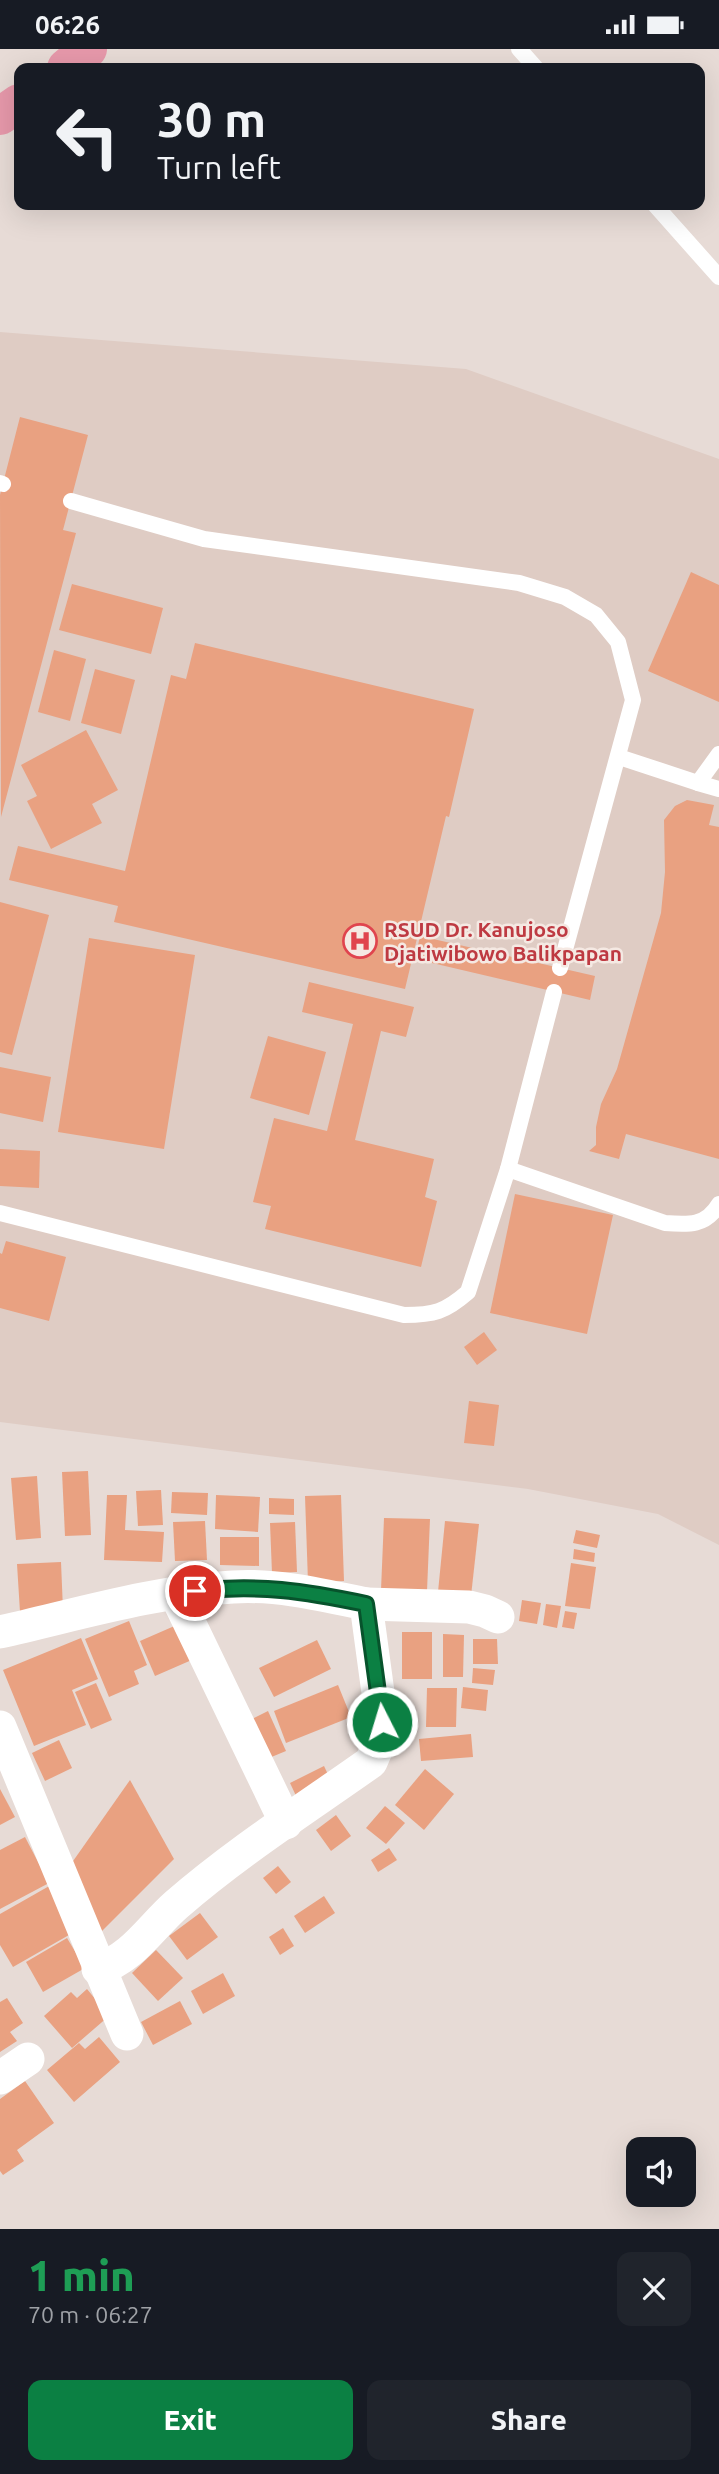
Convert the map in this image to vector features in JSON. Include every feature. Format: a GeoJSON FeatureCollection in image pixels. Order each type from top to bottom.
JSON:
{"type":"FeatureCollection","features":[{"type":"Feature","properties":{"kind":"highway"},"geometry":{"type":"LineString","coordinates":[[72,63],[88,49]]}},
{"type":"Feature","properties":{"kind":"street"},"geometry":{"type":"LineString","coordinates":[[0,1632],[175,1593],[234,1586],[282,1588],[366,1604],[469,1607],[498,1617]]}},
{"type":"Feature","properties":{"kind":"street"},"geometry":{"type":"LineString","coordinates":[[175,1593],[286,1823]]}},
{"type":"Feature","properties":{"kind":"street"},"geometry":{"type":"LineString","coordinates":[[98,1969],[119,1960],[177,1905],[371,1762],[380,1741],[379,1691],[366,1604]]}},
{"type":"Feature","properties":{"kind":"street"},"geometry":{"type":"LineString","coordinates":[[0,1727],[98,1969],[127,2033]]}},
{"type":"Feature","properties":{"kind":"street"},"geometry":{"type":"LineString","coordinates":[[0,2078],[28,2059]]}},
{"type":"Feature","properties":{"kind":"lane"},"geometry":{"type":"LineString","coordinates":[[519,49],[532,63]]}},
{"type":"Feature","properties":{"kind":"lane"},"geometry":{"type":"LineString","coordinates":[[659,210],[719,277]]}},
{"type":"Feature","properties":{"kind":"lane"},"geometry":{"type":"LineString","coordinates":[[71,501],[204,539],[519,583],[565,597],[596,615],[618,642],[633,700],[560,968]]}},
{"type":"Feature","properties":{"kind":"lane"},"geometry":{"type":"LineString","coordinates":[[698,783],[719,754]]}},
{"type":"Feature","properties":{"kind":"lane"},"geometry":{"type":"LineString","coordinates":[[619,757],[719,789]]}},
{"type":"Feature","properties":{"kind":"lane"},"geometry":{"type":"LineString","coordinates":[[0,1213],[404,1315],[432,1315],[453,1306],[468,1292],[508,1169],[554,992]]}},
{"type":"Feature","properties":{"kind":"lane"},"geometry":{"type":"LineString","coordinates":[[508,1169],[665,1223],[692,1225],[705,1220],[719,1204]]}},
{"type":"Feature","properties":{"kind":"shaded area","name":"RSUD Dr. Kanujoso Djatiwibowo Balikpapan"},"geometry":{"type":"Polygon","coordinates":[[[0,332],[466,369],[719,459],[719,1545],[658,1514],[528,1489],[0,1422],[0,332]]]}},
{"type":"Feature","properties":{"kind":"building"},"geometry":{"type":"Polygon","coordinates":[[[20,417],[88,435],[63,530],[76,533],[1,817],[0,495],[20,417]]]}},
{"type":"Feature","properties":{"kind":"building"},"geometry":{"type":"Polygon","coordinates":[[[691,572],[719,585],[719,702],[648,671],[691,572]]]}},
{"type":"Feature","properties":{"kind":"building"},"geometry":{"type":"Polygon","coordinates":[[[72,584],[163,608],[151,654],[59,630],[72,584]]]}},
{"type":"Feature","properties":{"kind":"building"},"geometry":{"type":"Polygon","coordinates":[[[195,643],[474,709],[405,989],[114,922],[118,906],[9,880],[18,846],[125,871],[171,675],[186,679],[195,643]]]}},
{"type":"Feature","properties":{"kind":"building"},"geometry":{"type":"Polygon","coordinates":[[[54,650],[86,659],[70,721],[38,712],[54,650]]]}},
{"type":"Feature","properties":{"kind":"building"},"geometry":{"type":"Polygon","coordinates":[[[95,669],[135,680],[121,734],[81,723],[95,669]]]}},
{"type":"Feature","properties":{"kind":"building"},"geometry":{"type":"Polygon","coordinates":[[[86,730],[118,790],[92,804],[102,823],[51,849],[27,801],[37,796],[21,765],[86,730]]]}},
{"type":"Feature","properties":{"kind":"building"},"geometry":{"type":"Polygon","coordinates":[[[687,800],[714,805],[709,825],[719,827],[719,1159],[626,1134],[619,1159],[589,1151],[596,1145],[596,1127],[601,1104],[617,1069],[661,913],[665,872],[664,820],[675,806],[687,800]]]}},
{"type":"Feature","properties":{"kind":"building"},"geometry":{"type":"Polygon","coordinates":[[[0,902],[49,915],[12,1055],[0,1052],[0,902]]]}},
{"type":"Feature","properties":{"kind":"building"},"geometry":{"type":"Polygon","coordinates":[[[420,936],[595,976],[590,1000],[415,959],[420,936]]]}},
{"type":"Feature","properties":{"kind":"building"},"geometry":{"type":"Polygon","coordinates":[[[89,938],[195,955],[164,1149],[58,1132],[89,938]]]}},
{"type":"Feature","properties":{"kind":"building"},"geometry":{"type":"Polygon","coordinates":[[[309,982],[414,1007],[406,1037],[381,1031],[355,1140],[434,1159],[425,1197],[437,1201],[421,1267],[265,1229],[271,1206],[253,1202],[274,1118],[327,1131],[353,1024],[302,1012],[309,982]]]}},
{"type":"Feature","properties":{"kind":"building"},"geometry":{"type":"Polygon","coordinates":[[[268,1036],[326,1052],[309,1115],[250,1098],[268,1036]]]}},
{"type":"Feature","properties":{"kind":"building"},"geometry":{"type":"Polygon","coordinates":[[[0,1067],[51,1077],[43,1122],[0,1113],[0,1067]]]}},
{"type":"Feature","properties":{"kind":"building"},"geometry":{"type":"Polygon","coordinates":[[[0,1149],[40,1151],[39,1188],[0,1186],[0,1149]]]}},
{"type":"Feature","properties":{"kind":"building"},"geometry":{"type":"Polygon","coordinates":[[[515,1194],[613,1215],[587,1334],[490,1313],[515,1194]]]}},
{"type":"Feature","properties":{"kind":"building"},"geometry":{"type":"Polygon","coordinates":[[[6,1241],[66,1257],[49,1321],[0,1308],[0,1253],[2,1254],[6,1241]]]}},
{"type":"Feature","properties":{"kind":"building"},"geometry":{"type":"Polygon","coordinates":[[[484,1332],[497,1350],[477,1365],[464,1347],[484,1332]]]}},
{"type":"Feature","properties":{"kind":"building"},"geometry":{"type":"Polygon","coordinates":[[[469,1401],[499,1405],[494,1446],[464,1443],[469,1401]]]}},
{"type":"Feature","properties":{"kind":"building"},"geometry":{"type":"Polygon","coordinates":[[[88,1471],[91,1535],[65,1536],[62,1472],[88,1471]]]}},
{"type":"Feature","properties":{"kind":"building"},"geometry":{"type":"Polygon","coordinates":[[[37,1476],[41,1538],[16,1540],[11,1478],[37,1476]]]}},
{"type":"Feature","properties":{"kind":"building"},"geometry":{"type":"Polygon","coordinates":[[[161,1490],[163,1525],[138,1526],[136,1491],[161,1490]]]}},
{"type":"Feature","properties":{"kind":"building"},"geometry":{"type":"Polygon","coordinates":[[[172,1492],[208,1493],[207,1515],[171,1513],[172,1492]]]}},
{"type":"Feature","properties":{"kind":"building"},"geometry":{"type":"Polygon","coordinates":[[[107,1495],[127,1495],[125,1530],[164,1532],[162,1562],[104,1560],[107,1495]]]}},
{"type":"Feature","properties":{"kind":"building"},"geometry":{"type":"Polygon","coordinates":[[[216,1495],[260,1497],[258,1532],[215,1529],[216,1495]]]}},
{"type":"Feature","properties":{"kind":"building"},"geometry":{"type":"Polygon","coordinates":[[[341,1495],[344,1581],[308,1582],[305,1496],[341,1495]]]}},
{"type":"Feature","properties":{"kind":"building"},"geometry":{"type":"Polygon","coordinates":[[[269,1498],[294,1499],[294,1515],[269,1514],[269,1498]]]}},
{"type":"Feature","properties":{"kind":"building"},"geometry":{"type":"Polygon","coordinates":[[[384,1518],[430,1519],[427,1591],[381,1590],[384,1518]]]}},
{"type":"Feature","properties":{"kind":"building"},"geometry":{"type":"Polygon","coordinates":[[[205,1521],[207,1560],[175,1561],[173,1522],[205,1521]]]}},
{"type":"Feature","properties":{"kind":"building"},"geometry":{"type":"Polygon","coordinates":[[[445,1521],[479,1524],[471,1596],[438,1592],[445,1521]]]}},
{"type":"Feature","properties":{"kind":"building"},"geometry":{"type":"Polygon","coordinates":[[[295,1522],[297,1572],[272,1573],[270,1523],[295,1522]]]}},
{"type":"Feature","properties":{"kind":"building"},"geometry":{"type":"Polygon","coordinates":[[[576,1530],[600,1535],[597,1548],[573,1543],[576,1530]]]}},
{"type":"Feature","properties":{"kind":"building"},"geometry":{"type":"Polygon","coordinates":[[[220,1537],[259,1537],[259,1566],[220,1565],[220,1537]]]}},
{"type":"Feature","properties":{"kind":"building"},"geometry":{"type":"Polygon","coordinates":[[[574,1549],[595,1553],[594,1562],[573,1559],[574,1549]]]}},
{"type":"Feature","properties":{"kind":"building"},"geometry":{"type":"Polygon","coordinates":[[[61,1562],[63,1610],[20,1612],[17,1564],[61,1562]]]}},
{"type":"Feature","properties":{"kind":"building"},"geometry":{"type":"Polygon","coordinates":[[[571,1563],[596,1567],[590,1609],[565,1606],[571,1563]]]}},
{"type":"Feature","properties":{"kind":"building"},"geometry":{"type":"Polygon","coordinates":[[[522,1600],[541,1603],[537,1624],[519,1621],[522,1600]]]}},
{"type":"Feature","properties":{"kind":"building"},"geometry":{"type":"Polygon","coordinates":[[[546,1604],[561,1606],[557,1628],[543,1625],[546,1604]]]}},
{"type":"Feature","properties":{"kind":"building"},"geometry":{"type":"Polygon","coordinates":[[[565,1611],[577,1613],[574,1629],[562,1627],[565,1611]]]}},
{"type":"Feature","properties":{"kind":"building"},"geometry":{"type":"Polygon","coordinates":[[[129,1621],[147,1665],[134,1671],[139,1684],[109,1697],[85,1639],[129,1621]]]}},
{"type":"Feature","properties":{"kind":"building"},"geometry":{"type":"Polygon","coordinates":[[[179,1624],[194,1659],[155,1676],[140,1641],[179,1624]]]}},
{"type":"Feature","properties":{"kind":"building"},"geometry":{"type":"Polygon","coordinates":[[[402,1632],[432,1632],[432,1679],[402,1679],[402,1632]]]}},
{"type":"Feature","properties":{"kind":"building"},"geometry":{"type":"Polygon","coordinates":[[[443,1634],[464,1635],[463,1677],[443,1677],[443,1634]]]}},
{"type":"Feature","properties":{"kind":"building"},"geometry":{"type":"Polygon","coordinates":[[[81,1638],[98,1679],[72,1690],[86,1725],[34,1746],[3,1670],[81,1638]]]}},
{"type":"Feature","properties":{"kind":"building"},"geometry":{"type":"Polygon","coordinates":[[[473,1639],[497,1639],[498,1664],[473,1664],[473,1639]]]}},
{"type":"Feature","properties":{"kind":"building"},"geometry":{"type":"Polygon","coordinates":[[[317,1640],[331,1669],[274,1697],[259,1668],[317,1640]]]}},
{"type":"Feature","properties":{"kind":"building"},"geometry":{"type":"Polygon","coordinates":[[[473,1668],[495,1670],[493,1685],[472,1683],[473,1668]]]}},
{"type":"Feature","properties":{"kind":"building"},"geometry":{"type":"Polygon","coordinates":[[[96,1683],[112,1720],[91,1729],[75,1692],[96,1683]]]}},
{"type":"Feature","properties":{"kind":"building"},"geometry":{"type":"Polygon","coordinates":[[[338,1685],[351,1717],[286,1743],[274,1711],[338,1685]]]}},
{"type":"Feature","properties":{"kind":"building"},"geometry":{"type":"Polygon","coordinates":[[[463,1687],[488,1690],[486,1711],[461,1708],[463,1687]]]}},
{"type":"Feature","properties":{"kind":"building"},"geometry":{"type":"Polygon","coordinates":[[[427,1688],[457,1688],[456,1727],[426,1727],[427,1688]]]}},
{"type":"Feature","properties":{"kind":"building"},"geometry":{"type":"Polygon","coordinates":[[[268,1711],[286,1751],[269,1758],[252,1719],[268,1711]]]}},
{"type":"Feature","properties":{"kind":"building"},"geometry":{"type":"Polygon","coordinates":[[[471,1734],[473,1757],[421,1761],[419,1739],[471,1734]]]}},
{"type":"Feature","properties":{"kind":"building"},"geometry":{"type":"Polygon","coordinates":[[[59,1740],[72,1768],[45,1781],[32,1753],[59,1740]]]}},
{"type":"Feature","properties":{"kind":"building"},"geometry":{"type":"Polygon","coordinates":[[[324,1766],[332,1783],[298,1800],[290,1783],[324,1766]]]}},
{"type":"Feature","properties":{"kind":"building"},"geometry":{"type":"Polygon","coordinates":[[[425,1769],[454,1794],[424,1830],[395,1805],[425,1769]]]}},
{"type":"Feature","properties":{"kind":"building"},"geometry":{"type":"Polygon","coordinates":[[[130,1780],[174,1859],[101,1932],[71,1864],[130,1780]]]}},
{"type":"Feature","properties":{"kind":"building"},"geometry":{"type":"Polygon","coordinates":[[[0,1789],[15,1817],[0,1825],[0,1789]]]}},
{"type":"Feature","properties":{"kind":"building"},"geometry":{"type":"Polygon","coordinates":[[[385,1806],[405,1823],[386,1844],[366,1828],[385,1806]]]}},
{"type":"Feature","properties":{"kind":"building"},"geometry":{"type":"Polygon","coordinates":[[[336,1815],[351,1836],[331,1851],[316,1830],[336,1815]]]}},
{"type":"Feature","properties":{"kind":"building"},"geometry":{"type":"Polygon","coordinates":[[[25,1837],[49,1883],[0,1909],[0,1850],[25,1837]]]}},
{"type":"Feature","properties":{"kind":"building"},"geometry":{"type":"Polygon","coordinates":[[[389,1848],[397,1860],[378,1872],[371,1860],[389,1848]]]}},
{"type":"Feature","properties":{"kind":"building"},"geometry":{"type":"Polygon","coordinates":[[[278,1866],[291,1882],[276,1894],[263,1878],[278,1866]]]}},
{"type":"Feature","properties":{"kind":"building"},"geometry":{"type":"Polygon","coordinates":[[[51,1885],[76,1931],[13,1967],[0,1945],[0,1914],[51,1885]]]}},
{"type":"Feature","properties":{"kind":"building"},"geometry":{"type":"Polygon","coordinates":[[[324,1896],[335,1913],[305,1933],[294,1916],[324,1896]]]}},
{"type":"Feature","properties":{"kind":"building"},"geometry":{"type":"Polygon","coordinates":[[[200,1913],[218,1937],[187,1960],[169,1936],[200,1913]]]}},
{"type":"Feature","properties":{"kind":"building"},"geometry":{"type":"Polygon","coordinates":[[[283,1928],[294,1946],[280,1955],[269,1937],[283,1928]]]}},
{"type":"Feature","properties":{"kind":"building"},"geometry":{"type":"Polygon","coordinates":[[[67,1938],[85,1968],[43,1992],[26,1962],[67,1938]]]}},
{"type":"Feature","properties":{"kind":"building"},"geometry":{"type":"Polygon","coordinates":[[[156,1950],[183,1978],[158,2001],[132,1973],[156,1950]]]}},
{"type":"Feature","properties":{"kind":"building"},"geometry":{"type":"Polygon","coordinates":[[[223,1973],[235,1996],[203,2014],[191,1991],[223,1973]]]}},
{"type":"Feature","properties":{"kind":"building"},"geometry":{"type":"Polygon","coordinates":[[[87,1989],[109,2016],[72,2048],[44,2016],[71,1992],[77,1998],[87,1989]]]}},
{"type":"Feature","properties":{"kind":"building"},"geometry":{"type":"Polygon","coordinates":[[[7,1998],[23,2023],[10,2032],[17,2041],[0,2052],[0,2002],[7,1998]]]}},
{"type":"Feature","properties":{"kind":"building"},"geometry":{"type":"Polygon","coordinates":[[[180,2001],[192,2024],[153,2045],[141,2022],[180,2001]]]}},
{"type":"Feature","properties":{"kind":"building"},"geometry":{"type":"Polygon","coordinates":[[[99,2037],[120,2062],[74,2102],[47,2070],[79,2043],[85,2049],[99,2037]]]}},
{"type":"Feature","properties":{"kind":"building"},"geometry":{"type":"Polygon","coordinates":[[[25,2081],[54,2123],[17,2150],[24,2161],[3,2175],[0,2171],[0,2099],[25,2081]]]}},
{"type":"Feature","properties":{"kind":"place","name":"RSUD Dr. Kanujoso Djatiwibowo Balikpapan"},"geometry":{"type":"Point","coordinates":[360,941]}},
{"type":"Feature","properties":{"kind":"route"},"geometry":{"type":"LineString","coordinates":[[195,1591],[234,1586],[282,1588],[366,1604],[382,1722]]}}]}
